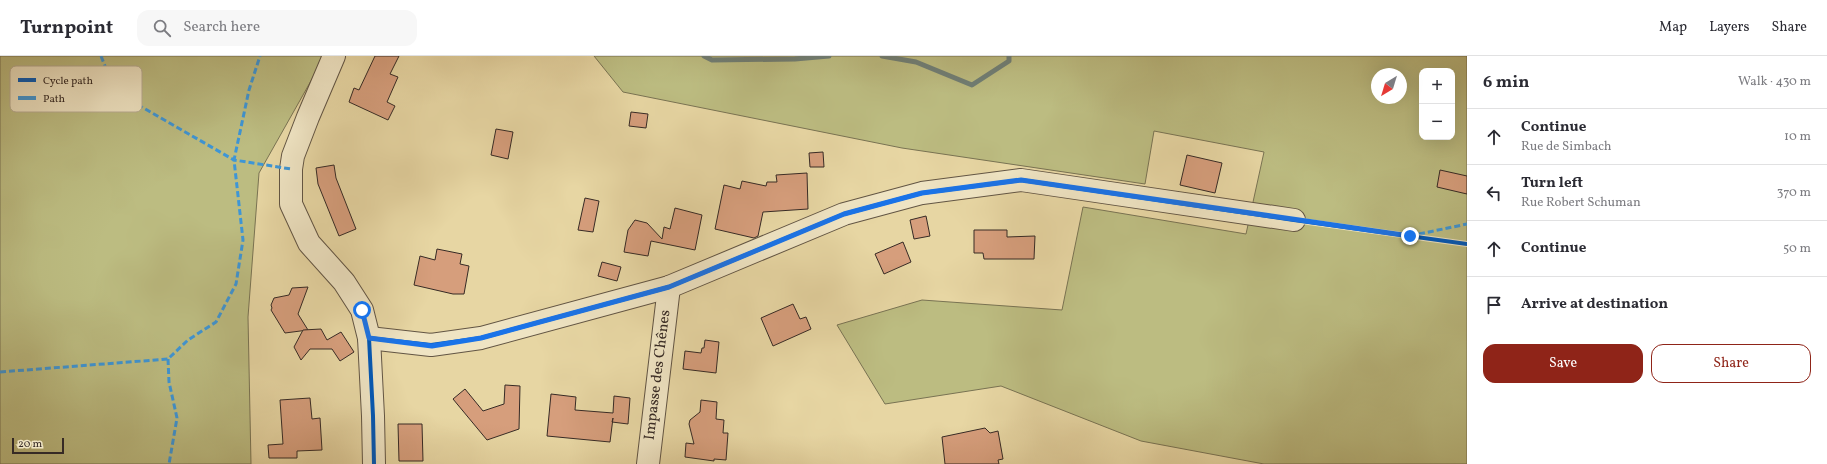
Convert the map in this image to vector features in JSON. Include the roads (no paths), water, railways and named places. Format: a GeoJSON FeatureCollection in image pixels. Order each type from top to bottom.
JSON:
{"type":"FeatureCollection","features":[{"type":"Feature","properties":{"kind":"street"},"geometry":{"type":"LineString","coordinates":[[334,56],[293,156],[291,169],[291,204],[310,242],[344,282],[362,310],[369,338],[374,416],[374,464]]}},
{"type":"Feature","properties":{"kind":"street"},"geometry":{"type":"LineString","coordinates":[[369,338],[432,346],[481,338],[669,287],[844,214],[922,193],[1021,180],[1294,220]]}},
{"type":"Feature","properties":{"kind":"street","name":"Impasse des Chênes"},"geometry":{"type":"LineString","coordinates":[[648,464],[669,287]]}},
{"type":"Feature","properties":{"kind":"waterway"},"geometry":{"type":"LineString","coordinates":[[704,56],[712,60],[795,59],[829,56]]}},
{"type":"Feature","properties":{"kind":"waterway"},"geometry":{"type":"LineString","coordinates":[[882,56],[916,62],[972,85],[1009,61],[1009,56]]}}]}
